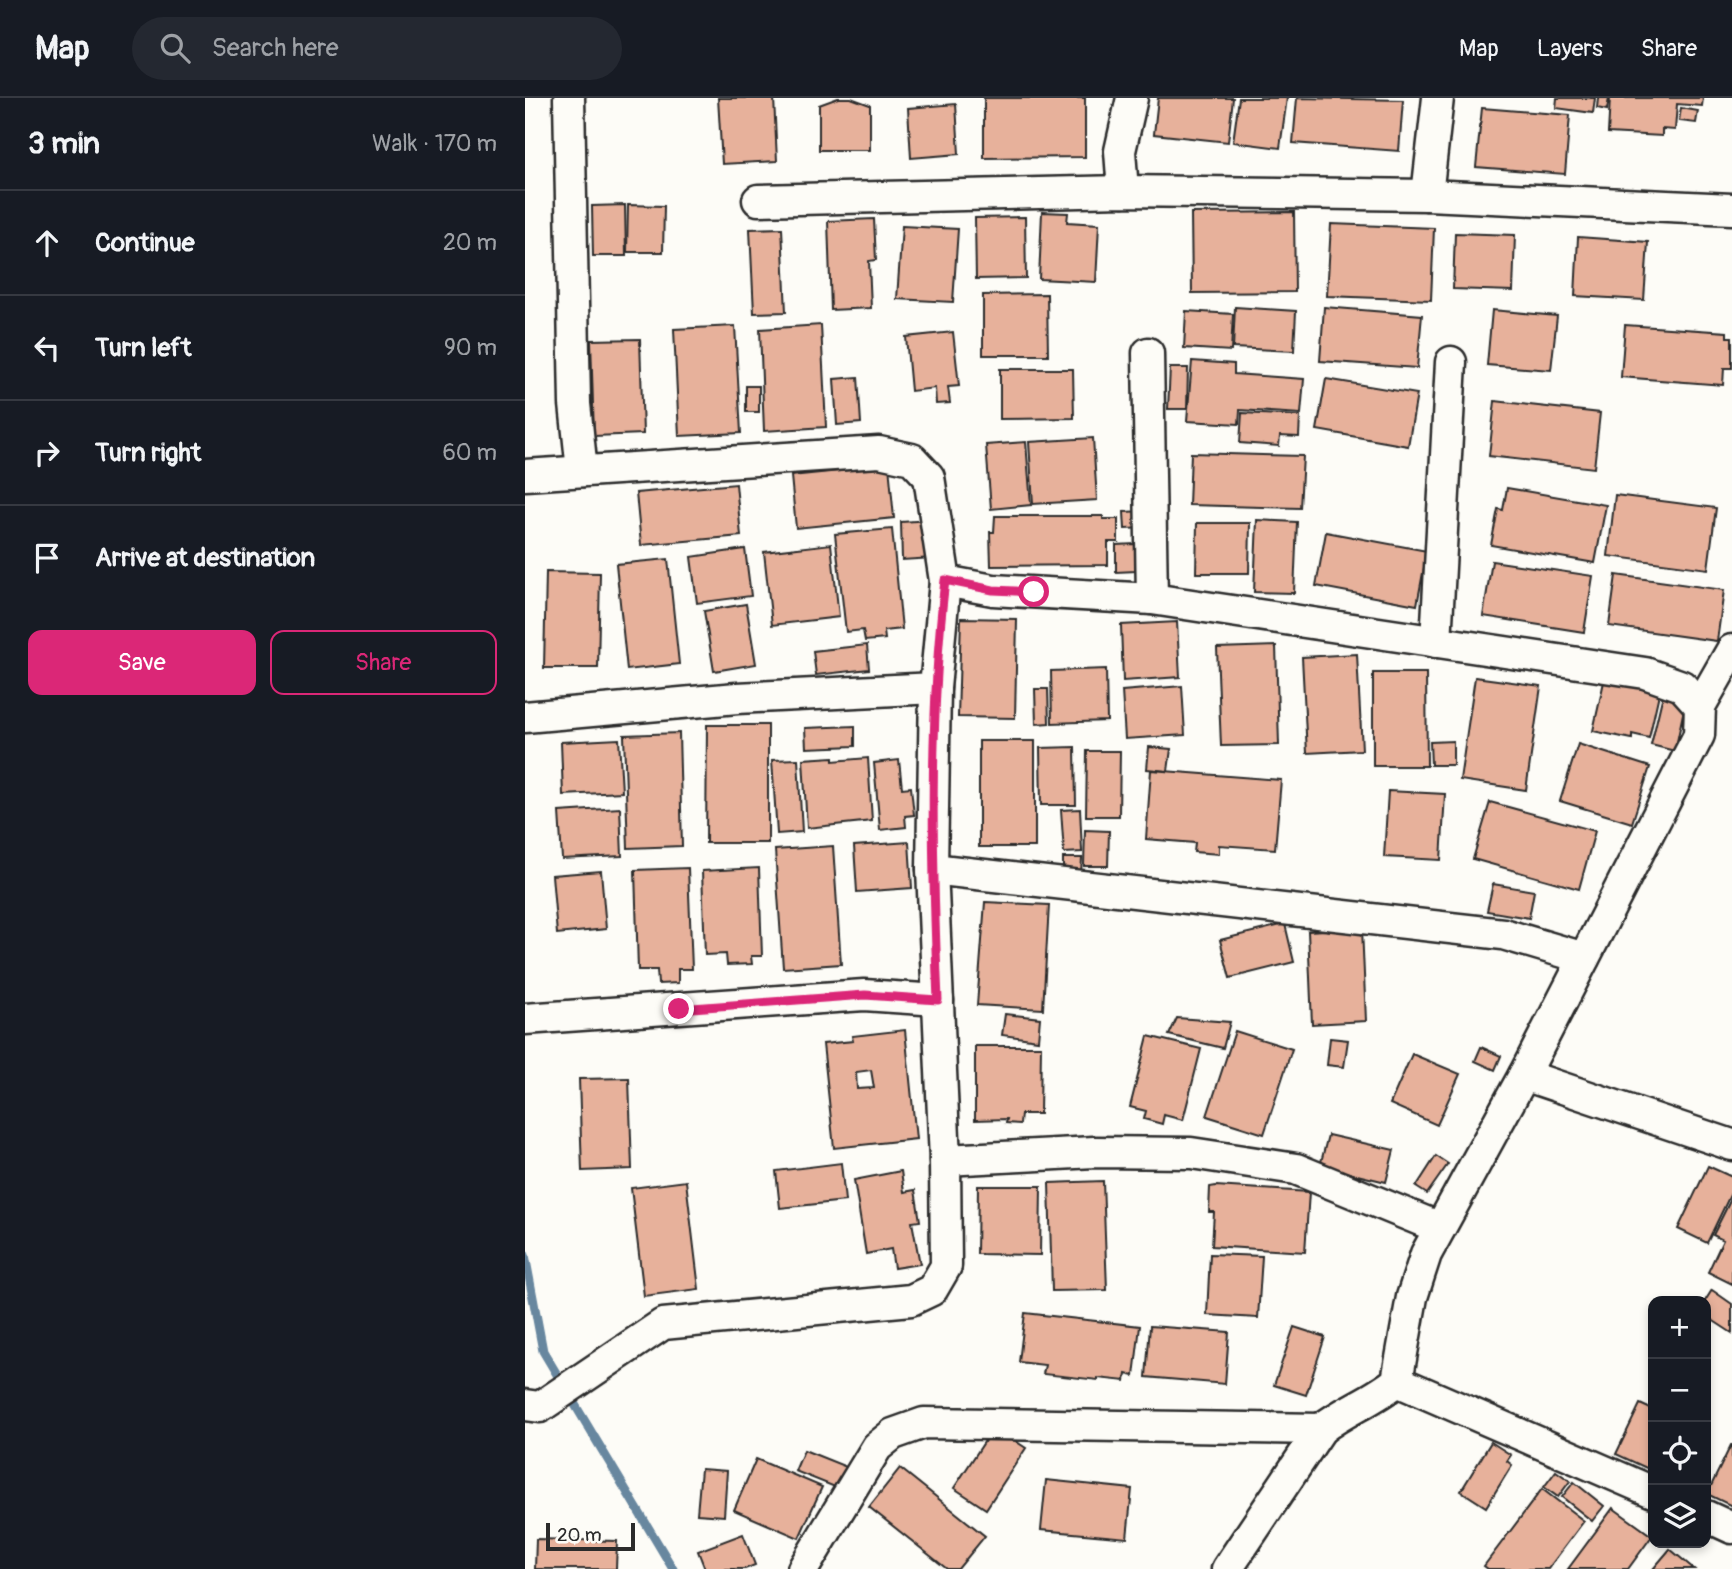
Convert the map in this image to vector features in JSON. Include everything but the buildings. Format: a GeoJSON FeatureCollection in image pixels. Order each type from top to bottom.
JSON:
{"type":"FeatureCollection","features":[{"type":"Feature","properties":{"kind":"street"},"geometry":{"type":"LineString","coordinates":[[569,98],[575,404],[582,471]]}},
{"type":"Feature","properties":{"kind":"street"},"geometry":{"type":"LineString","coordinates":[[1123,191],[1120,151],[1132,98]]}},
{"type":"Feature","properties":{"kind":"street"},"geometry":{"type":"LineString","coordinates":[[1427,195],[1438,98]]}},
{"type":"Feature","properties":{"kind":"street"},"geometry":{"type":"LineString","coordinates":[[758,200],[1123,191],[1427,195],[1732,209]]}},
{"type":"Feature","properties":{"kind":"street"},"geometry":{"type":"LineString","coordinates":[[1148,353],[1152,599]]}},
{"type":"Feature","properties":{"kind":"street"},"geometry":{"type":"LineString","coordinates":[[1436,642],[1451,362]]}},
{"type":"Feature","properties":{"kind":"street"},"geometry":{"type":"LineString","coordinates":[[525,475],[879,452],[912,459],[929,477],[945,580],[935,688],[932,869],[946,1160],[946,1266],[932,1290],[911,1300],[663,1324],[540,1407],[525,1405]]}},
{"type":"Feature","properties":{"kind":"street"},"geometry":{"type":"LineString","coordinates":[[945,580],[993,590],[1152,599],[1645,673],[1682,686],[1700,706]]}},
{"type":"Feature","properties":{"kind":"street"},"geometry":{"type":"LineString","coordinates":[[1227,1569],[1321,1429],[1340,1415],[1379,1396],[1397,1381],[1412,1297],[1426,1255],[1524,1075],[1699,735],[1700,706],[1732,650]]}},
{"type":"Feature","properties":{"kind":"street"},"geometry":{"type":"LineString","coordinates":[[525,717],[737,698],[935,688]]}},
{"type":"Feature","properties":{"kind":"street"},"geometry":{"type":"LineString","coordinates":[[932,869],[1503,933],[1584,958]]}},
{"type":"Feature","properties":{"kind":"street"},"geometry":{"type":"LineString","coordinates":[[525,1019],[865,995],[938,1000]]}},
{"type":"Feature","properties":{"kind":"street"},"geometry":{"type":"LineString","coordinates":[[1524,1075],[1732,1145]]}},
{"type":"Feature","properties":{"kind":"street"},"geometry":{"type":"LineString","coordinates":[[946,1160],[1094,1152],[1191,1153],[1296,1169],[1440,1228]]}},
{"type":"Feature","properties":{"kind":"street"},"geometry":{"type":"LineString","coordinates":[[1397,1381],[1648,1490]]}},
{"type":"Feature","properties":{"kind":"street"},"geometry":{"type":"LineString","coordinates":[[803,1569],[877,1447],[893,1434],[924,1423],[1321,1429]]}},
{"type":"Feature","properties":{"kind":"street"},"geometry":{"type":"LineString","coordinates":[[1711,1518],[1732,1528]]}},
{"type":"Feature","properties":{"kind":"waterway"},"geometry":{"type":"LineString","coordinates":[[525,1255],[543,1351],[673,1569]]}},
{"type":"Feature","properties":{"kind":"route"},"geometry":{"type":"LineString","coordinates":[[679,1009],[865,995],[938,1000],[932,869],[935,688],[945,580],[993,590],[1034,592]]}}]}
